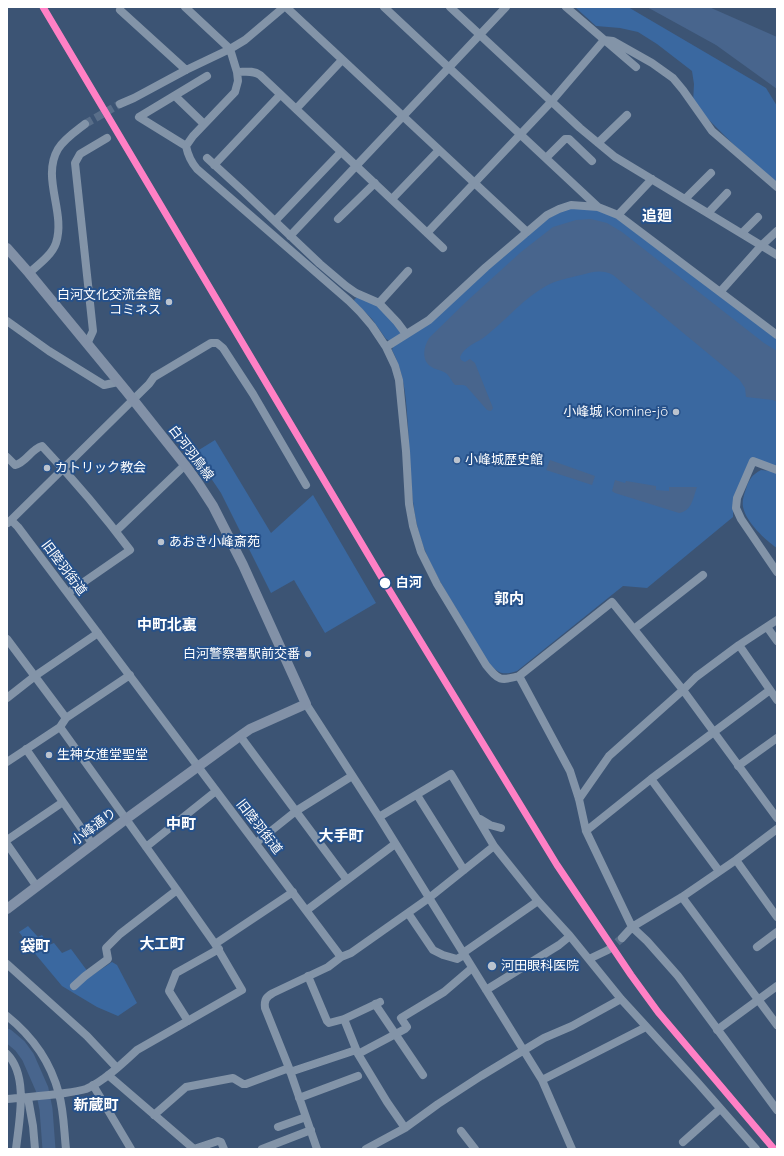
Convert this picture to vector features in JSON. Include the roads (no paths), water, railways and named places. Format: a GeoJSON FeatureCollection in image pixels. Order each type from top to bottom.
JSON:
{"type":"FeatureCollection","features":[{"type":"Feature","properties":{"kind":"main road","name":"白河羽鳥線"},"geometry":{"type":"LineString","coordinates":[[8,253],[29,273],[133,400],[185,465],[213,506],[244,565],[306,704]]}},
{"type":"Feature","properties":{"kind":"main road","name":"小峰通り"},"geometry":{"type":"LineString","coordinates":[[7,909],[126,819],[240,736],[306,704]]}},
{"type":"Feature","properties":{"kind":"street"},"geometry":{"type":"LineString","coordinates":[[185,7],[230,49],[237,72],[238,82],[235,92],[193,136],[186,146]]}},
{"type":"Feature","properties":{"kind":"street"},"geometry":{"type":"LineString","coordinates":[[120,104],[230,49],[245,40],[285,7],[527,232]]}},
{"type":"Feature","properties":{"kind":"street"},"geometry":{"type":"LineString","coordinates":[[384,7],[598,207]]}},
{"type":"Feature","properties":{"kind":"street"},"geometry":{"type":"LineString","coordinates":[[450,7],[551,102],[615,157],[777,255]]}},
{"type":"Feature","properties":{"kind":"street"},"geometry":{"type":"LineString","coordinates":[[290,236],[506,7]]}},
{"type":"Feature","properties":{"kind":"street"},"geometry":{"type":"LineString","coordinates":[[566,7],[636,67]]}},
{"type":"Feature","properties":{"kind":"street"},"geometry":{"type":"LineString","coordinates":[[120,10],[186,70]]}},
{"type":"Feature","properties":{"kind":"street"},"geometry":{"type":"LineString","coordinates":[[428,233],[551,102],[604,40]]}},
{"type":"Feature","properties":{"kind":"street"},"geometry":{"type":"LineString","coordinates":[[604,40],[613,41],[652,63],[673,78],[712,131],[777,187]]}},
{"type":"Feature","properties":{"kind":"street"},"geometry":{"type":"LineString","coordinates":[[296,109],[342,60]]}},
{"type":"Feature","properties":{"kind":"street"},"geometry":{"type":"LineString","coordinates":[[237,72],[256,73],[443,248]]}},
{"type":"Feature","properties":{"kind":"street"},"geometry":{"type":"LineString","coordinates":[[207,76],[138,117],[186,146],[191,162],[197,169],[349,301],[372,326],[386,346],[395,366],[399,380],[406,451],[409,504],[413,526],[421,552],[437,584],[486,665],[495,677],[505,680],[520,676],[612,602],[682,690],[777,818]]}},
{"type":"Feature","properties":{"kind":"street"},"geometry":{"type":"LineString","coordinates":[[214,165],[280,95]]}},
{"type":"Feature","properties":{"kind":"street"},"geometry":{"type":"LineString","coordinates":[[174,96],[204,124]]}},
{"type":"Feature","properties":{"kind":"street"},"geometry":{"type":"LineString","coordinates":[[598,143],[627,115]]}},
{"type":"Feature","properties":{"kind":"street"},"geometry":{"type":"LineString","coordinates":[[29,273],[51,251],[57,239],[58,216],[51,176],[58,149],[71,135],[85,124]]}},
{"type":"Feature","properties":{"kind":"street"},"geometry":{"type":"LineString","coordinates":[[87,344],[93,331],[75,163],[80,154],[107,138]]}},
{"type":"Feature","properties":{"kind":"street"},"geometry":{"type":"LineString","coordinates":[[546,158],[565,139],[569,139],[592,161]]}},
{"type":"Feature","properties":{"kind":"street"},"geometry":{"type":"LineString","coordinates":[[392,199],[439,150]]}},
{"type":"Feature","properties":{"kind":"street"},"geometry":{"type":"LineString","coordinates":[[275,221],[341,152]]}},
{"type":"Feature","properties":{"kind":"street"},"geometry":{"type":"LineString","coordinates":[[207,158],[320,264],[346,286],[356,293],[379,303],[406,334]]}},
{"type":"Feature","properties":{"kind":"street"},"geometry":{"type":"LineString","coordinates":[[685,199],[711,173]]}},
{"type":"Feature","properties":{"kind":"street"},"geometry":{"type":"LineString","coordinates":[[618,215],[652,179]]}},
{"type":"Feature","properties":{"kind":"street"},"geometry":{"type":"LineString","coordinates":[[338,219],[374,183]]}},
{"type":"Feature","properties":{"kind":"street"},"geometry":{"type":"LineString","coordinates":[[708,213],[728,193]]}},
{"type":"Feature","properties":{"kind":"street"},"geometry":{"type":"LineString","coordinates":[[245,212],[254,201]]}},
{"type":"Feature","properties":{"kind":"street"},"geometry":{"type":"LineString","coordinates":[[386,346],[429,320],[486,267],[547,215],[571,205],[598,207],[618,215],[777,335]]}},
{"type":"Feature","properties":{"kind":"street"},"geometry":{"type":"LineString","coordinates":[[742,233],[758,217]]}},
{"type":"Feature","properties":{"kind":"street"},"geometry":{"type":"LineString","coordinates":[[720,292],[761,246],[777,231]]}},
{"type":"Feature","properties":{"kind":"street"},"geometry":{"type":"LineString","coordinates":[[379,303],[408,271]]}},
{"type":"Feature","properties":{"kind":"street"},"geometry":{"type":"LineString","coordinates":[[349,301],[356,293]]}},
{"type":"Feature","properties":{"kind":"street"},"geometry":{"type":"LineString","coordinates":[[7,321],[49,351],[104,385],[118,382]]}},
{"type":"Feature","properties":{"kind":"street"},"geometry":{"type":"LineString","coordinates":[[9,522],[150,384],[156,375],[211,343],[217,343],[223,348],[306,485]]}},
{"type":"Feature","properties":{"kind":"street"},"geometry":{"type":"LineString","coordinates":[[7,456],[15,465],[20,464],[37,447],[42,446],[116,531],[130,550],[68,593]]}},
{"type":"Feature","properties":{"kind":"street"},"geometry":{"type":"LineString","coordinates":[[777,470],[753,461],[737,498],[736,508],[741,519],[777,572]]}},
{"type":"Feature","properties":{"kind":"street"},"geometry":{"type":"LineString","coordinates":[[116,531],[185,465]]}},
{"type":"Feature","properties":{"kind":"street","name":"旧陸羽街道"},"geometry":{"type":"LineString","coordinates":[[9,522],[18,527],[216,792],[342,957]]}},
{"type":"Feature","properties":{"kind":"street"},"geometry":{"type":"LineString","coordinates":[[634,629],[703,575]]}},
{"type":"Feature","properties":{"kind":"street"},"geometry":{"type":"LineString","coordinates":[[579,799],[609,756],[696,677],[739,645],[777,620]]}},
{"type":"Feature","properties":{"kind":"street"},"geometry":{"type":"LineString","coordinates":[[767,627],[777,641]]}},
{"type":"Feature","properties":{"kind":"street"},"geometry":{"type":"LineString","coordinates":[[7,698],[35,676],[98,633]]}},
{"type":"Feature","properties":{"kind":"street"},"geometry":{"type":"LineString","coordinates":[[7,639],[66,718]]}},
{"type":"Feature","properties":{"kind":"street"},"geometry":{"type":"LineString","coordinates":[[739,645],[777,700]]}},
{"type":"Feature","properties":{"kind":"street"},"geometry":{"type":"LineString","coordinates":[[7,762],[60,727],[66,718],[130,675]]}},
{"type":"Feature","properties":{"kind":"street"},"geometry":{"type":"LineString","coordinates":[[520,676],[570,771],[579,799],[586,831],[632,927],[647,941],[678,976],[777,1110]]}},
{"type":"Feature","properties":{"kind":"street"},"geometry":{"type":"LineString","coordinates":[[586,831],[651,778],[770,690]]}},
{"type":"Feature","properties":{"kind":"street"},"geometry":{"type":"LineString","coordinates":[[306,704],[379,817],[542,1080],[572,1149]]}},
{"type":"Feature","properties":{"kind":"street"},"geometry":{"type":"LineString","coordinates":[[7,1099],[80,1091],[93,1085],[117,1068],[137,1050],[242,990],[217,947],[178,890],[60,727]]}},
{"type":"Feature","properties":{"kind":"street"},"geometry":{"type":"LineString","coordinates":[[240,736],[347,880]]}},
{"type":"Feature","properties":{"kind":"street"},"geometry":{"type":"LineString","coordinates":[[738,766],[777,738]]}},
{"type":"Feature","properties":{"kind":"street"},"geometry":{"type":"LineString","coordinates":[[26,750],[93,845]]}},
{"type":"Feature","properties":{"kind":"street"},"geometry":{"type":"LineString","coordinates":[[379,817],[451,774],[494,846],[538,901],[570,936],[621,999],[756,1149]]}},
{"type":"Feature","properties":{"kind":"street"},"geometry":{"type":"LineString","coordinates":[[256,843],[296,811],[352,776]]}},
{"type":"Feature","properties":{"kind":"street"},"geometry":{"type":"LineString","coordinates":[[651,778],[719,871]]}},
{"type":"Feature","properties":{"kind":"street"},"geometry":{"type":"LineString","coordinates":[[146,847],[216,792]]}},
{"type":"Feature","properties":{"kind":"street"},"geometry":{"type":"LineString","coordinates":[[417,795],[464,870]]}},
{"type":"Feature","properties":{"kind":"street"},"geometry":{"type":"LineString","coordinates":[[7,840],[63,802]]}},
{"type":"Feature","properties":{"kind":"street"},"geometry":{"type":"LineString","coordinates":[[478,818],[490,825],[501,828]]}},
{"type":"Feature","properties":{"kind":"street"},"geometry":{"type":"LineString","coordinates":[[622,938],[632,927],[682,897],[736,860],[777,829]]}},
{"type":"Feature","properties":{"kind":"street"},"geometry":{"type":"LineString","coordinates":[[7,844],[37,887]]}},
{"type":"Feature","properties":{"kind":"street"},"geometry":{"type":"LineString","coordinates":[[307,910],[395,844]]}},
{"type":"Feature","properties":{"kind":"street"},"geometry":{"type":"LineString","coordinates":[[317,1149],[265,1008],[265,1000],[273,993],[328,967],[342,957],[351,953],[408,913],[494,846]]}},
{"type":"Feature","properties":{"kind":"street"},"geometry":{"type":"LineString","coordinates":[[736,860],[777,916]]}},
{"type":"Feature","properties":{"kind":"street"},"geometry":{"type":"LineString","coordinates":[[74,986],[108,959],[106,948],[120,934],[178,890]]}},
{"type":"Feature","properties":{"kind":"street"},"geometry":{"type":"LineString","coordinates":[[188,1021],[169,991],[176,973],[217,947],[293,892]]}},
{"type":"Feature","properties":{"kind":"street"},"geometry":{"type":"LineString","coordinates":[[682,897],[777,1025]]}},
{"type":"Feature","properties":{"kind":"street"},"geometry":{"type":"LineString","coordinates":[[408,913],[433,950],[457,959],[538,901]]}},
{"type":"Feature","properties":{"kind":"street"},"geometry":{"type":"LineString","coordinates":[[757,946],[777,932]]}},
{"type":"Feature","properties":{"kind":"street"},"geometry":{"type":"LineString","coordinates":[[486,990],[559,945],[570,936]]}},
{"type":"Feature","properties":{"kind":"street"},"geometry":{"type":"LineString","coordinates":[[589,959],[608,950]]}},
{"type":"Feature","properties":{"kind":"street"},"geometry":{"type":"LineString","coordinates":[[7,964],[87,1036],[117,1068]]}},
{"type":"Feature","properties":{"kind":"street"},"geometry":{"type":"LineString","coordinates":[[154,1115],[186,1087],[233,1078],[243,1084],[246,1084],[289,1070],[357,1052],[396,1035],[407,1026],[401,1018],[444,992],[472,968]]}},
{"type":"Feature","properties":{"kind":"street"},"geometry":{"type":"LineString","coordinates":[[308,976],[329,1023],[344,1019],[378,1003],[396,1035],[423,1075]]}},
{"type":"Feature","properties":{"kind":"street"},"geometry":{"type":"LineString","coordinates":[[717,1030],[777,986]]}},
{"type":"Feature","properties":{"kind":"street"},"geometry":{"type":"LineString","coordinates":[[366,1149],[405,1128],[481,1076],[544,1038],[572,1026],[621,999]]}},
{"type":"Feature","properties":{"kind":"street"},"geometry":{"type":"LineString","coordinates":[[7,1016],[27,1034],[39,1048],[52,1072],[62,1110],[66,1149]]}},
{"type":"Feature","properties":{"kind":"street"},"geometry":{"type":"LineString","coordinates":[[344,1019],[357,1052],[387,1102],[405,1128]]}},
{"type":"Feature","properties":{"kind":"street"},"geometry":{"type":"LineString","coordinates":[[542,1080],[646,1027]]}},
{"type":"Feature","properties":{"kind":"street"},"geometry":{"type":"LineString","coordinates":[[7,1054],[12,1059],[17,1069],[21,1093],[27,1098],[35,1149]]}},
{"type":"Feature","properties":{"kind":"street"},"geometry":{"type":"LineString","coordinates":[[108,1075],[194,1149],[218,1141],[221,1142],[224,1149]]}},
{"type":"Feature","properties":{"kind":"street"},"geometry":{"type":"LineString","coordinates":[[299,1098],[358,1076]]}},
{"type":"Feature","properties":{"kind":"street"},"geometry":{"type":"LineString","coordinates":[[93,1085],[131,1149]]}},
{"type":"Feature","properties":{"kind":"street"},"geometry":{"type":"LineString","coordinates":[[16,1149],[27,1098]]}},
{"type":"Feature","properties":{"kind":"street"},"geometry":{"type":"LineString","coordinates":[[683,1142],[720,1109]]}},
{"type":"Feature","properties":{"kind":"street"},"geometry":{"type":"LineString","coordinates":[[278,1128],[306,1117]]}},
{"type":"Feature","properties":{"kind":"street"},"geometry":{"type":"LineString","coordinates":[[262,1149],[311,1130]]}},
{"type":"Feature","properties":{"kind":"street"},"geometry":{"type":"LineString","coordinates":[[461,1131],[475,1149]]}},
{"type":"Feature","properties":{"kind":"waterway"},"geometry":{"type":"LineString","coordinates":[[7,1035],[20,1046],[28,1057],[42,1089],[46,1109],[49,1149]]}},
{"type":"Feature","properties":{"kind":"tunnel"},"geometry":{"type":"LineString","coordinates":[[85,124],[120,104]]}},
{"type":"Feature","properties":{"kind":"tunnel"},"geometry":{"type":"LineString","coordinates":[[608,950],[622,938]]}},
{"type":"Feature","properties":{"kind":"place","name":"白河文化交流会館 コミネス"},"geometry":{"type":"Point","coordinates":[169,302]}},
{"type":"Feature","properties":{"kind":"place","name":"小峰城 Komine-jō"},"geometry":{"type":"Point","coordinates":[676,412]}},
{"type":"Feature","properties":{"kind":"place","name":"小峰城歴史館"},"geometry":{"type":"Point","coordinates":[457,460]}},
{"type":"Feature","properties":{"kind":"place","name":"カトリック教会"},"geometry":{"type":"Point","coordinates":[47,468]}},
{"type":"Feature","properties":{"kind":"place","name":"あおき小峰斎苑"},"geometry":{"type":"Point","coordinates":[161,542]}},
{"type":"Feature","properties":{"kind":"place","name":"白河"},"geometry":{"type":"Point","coordinates":[385,583]}},
{"type":"Feature","properties":{"kind":"place","name":"白河警察署駅前交番"},"geometry":{"type":"Point","coordinates":[308,654]}},
{"type":"Feature","properties":{"kind":"place","name":"生神女進堂聖堂"},"geometry":{"type":"Point","coordinates":[49,755]}},
{"type":"Feature","properties":{"kind":"place","name":"河田眼科医院"},"geometry":{"type":"Point","coordinates":[492,966]}},
{"type":"Feature","properties":{"kind":"district","name":"追廻"},"geometry":{"type":"Point","coordinates":[657,216]}},
{"type":"Feature","properties":{"kind":"district","name":"郭内"},"geometry":{"type":"Point","coordinates":[509,599]}},
{"type":"Feature","properties":{"kind":"district","name":"中町北裏"},"geometry":{"type":"Point","coordinates":[167,625]}},
{"type":"Feature","properties":{"kind":"district","name":"中町"},"geometry":{"type":"Point","coordinates":[181,824]}},
{"type":"Feature","properties":{"kind":"district","name":"大手町"},"geometry":{"type":"Point","coordinates":[341,836]}},
{"type":"Feature","properties":{"kind":"district","name":"大工町"},"geometry":{"type":"Point","coordinates":[162,944]}},
{"type":"Feature","properties":{"kind":"district","name":"袋町"},"geometry":{"type":"Point","coordinates":[35,946]}},
{"type":"Feature","properties":{"kind":"district","name":"新蔵町"},"geometry":{"type":"Point","coordinates":[96,1105]}}]}
